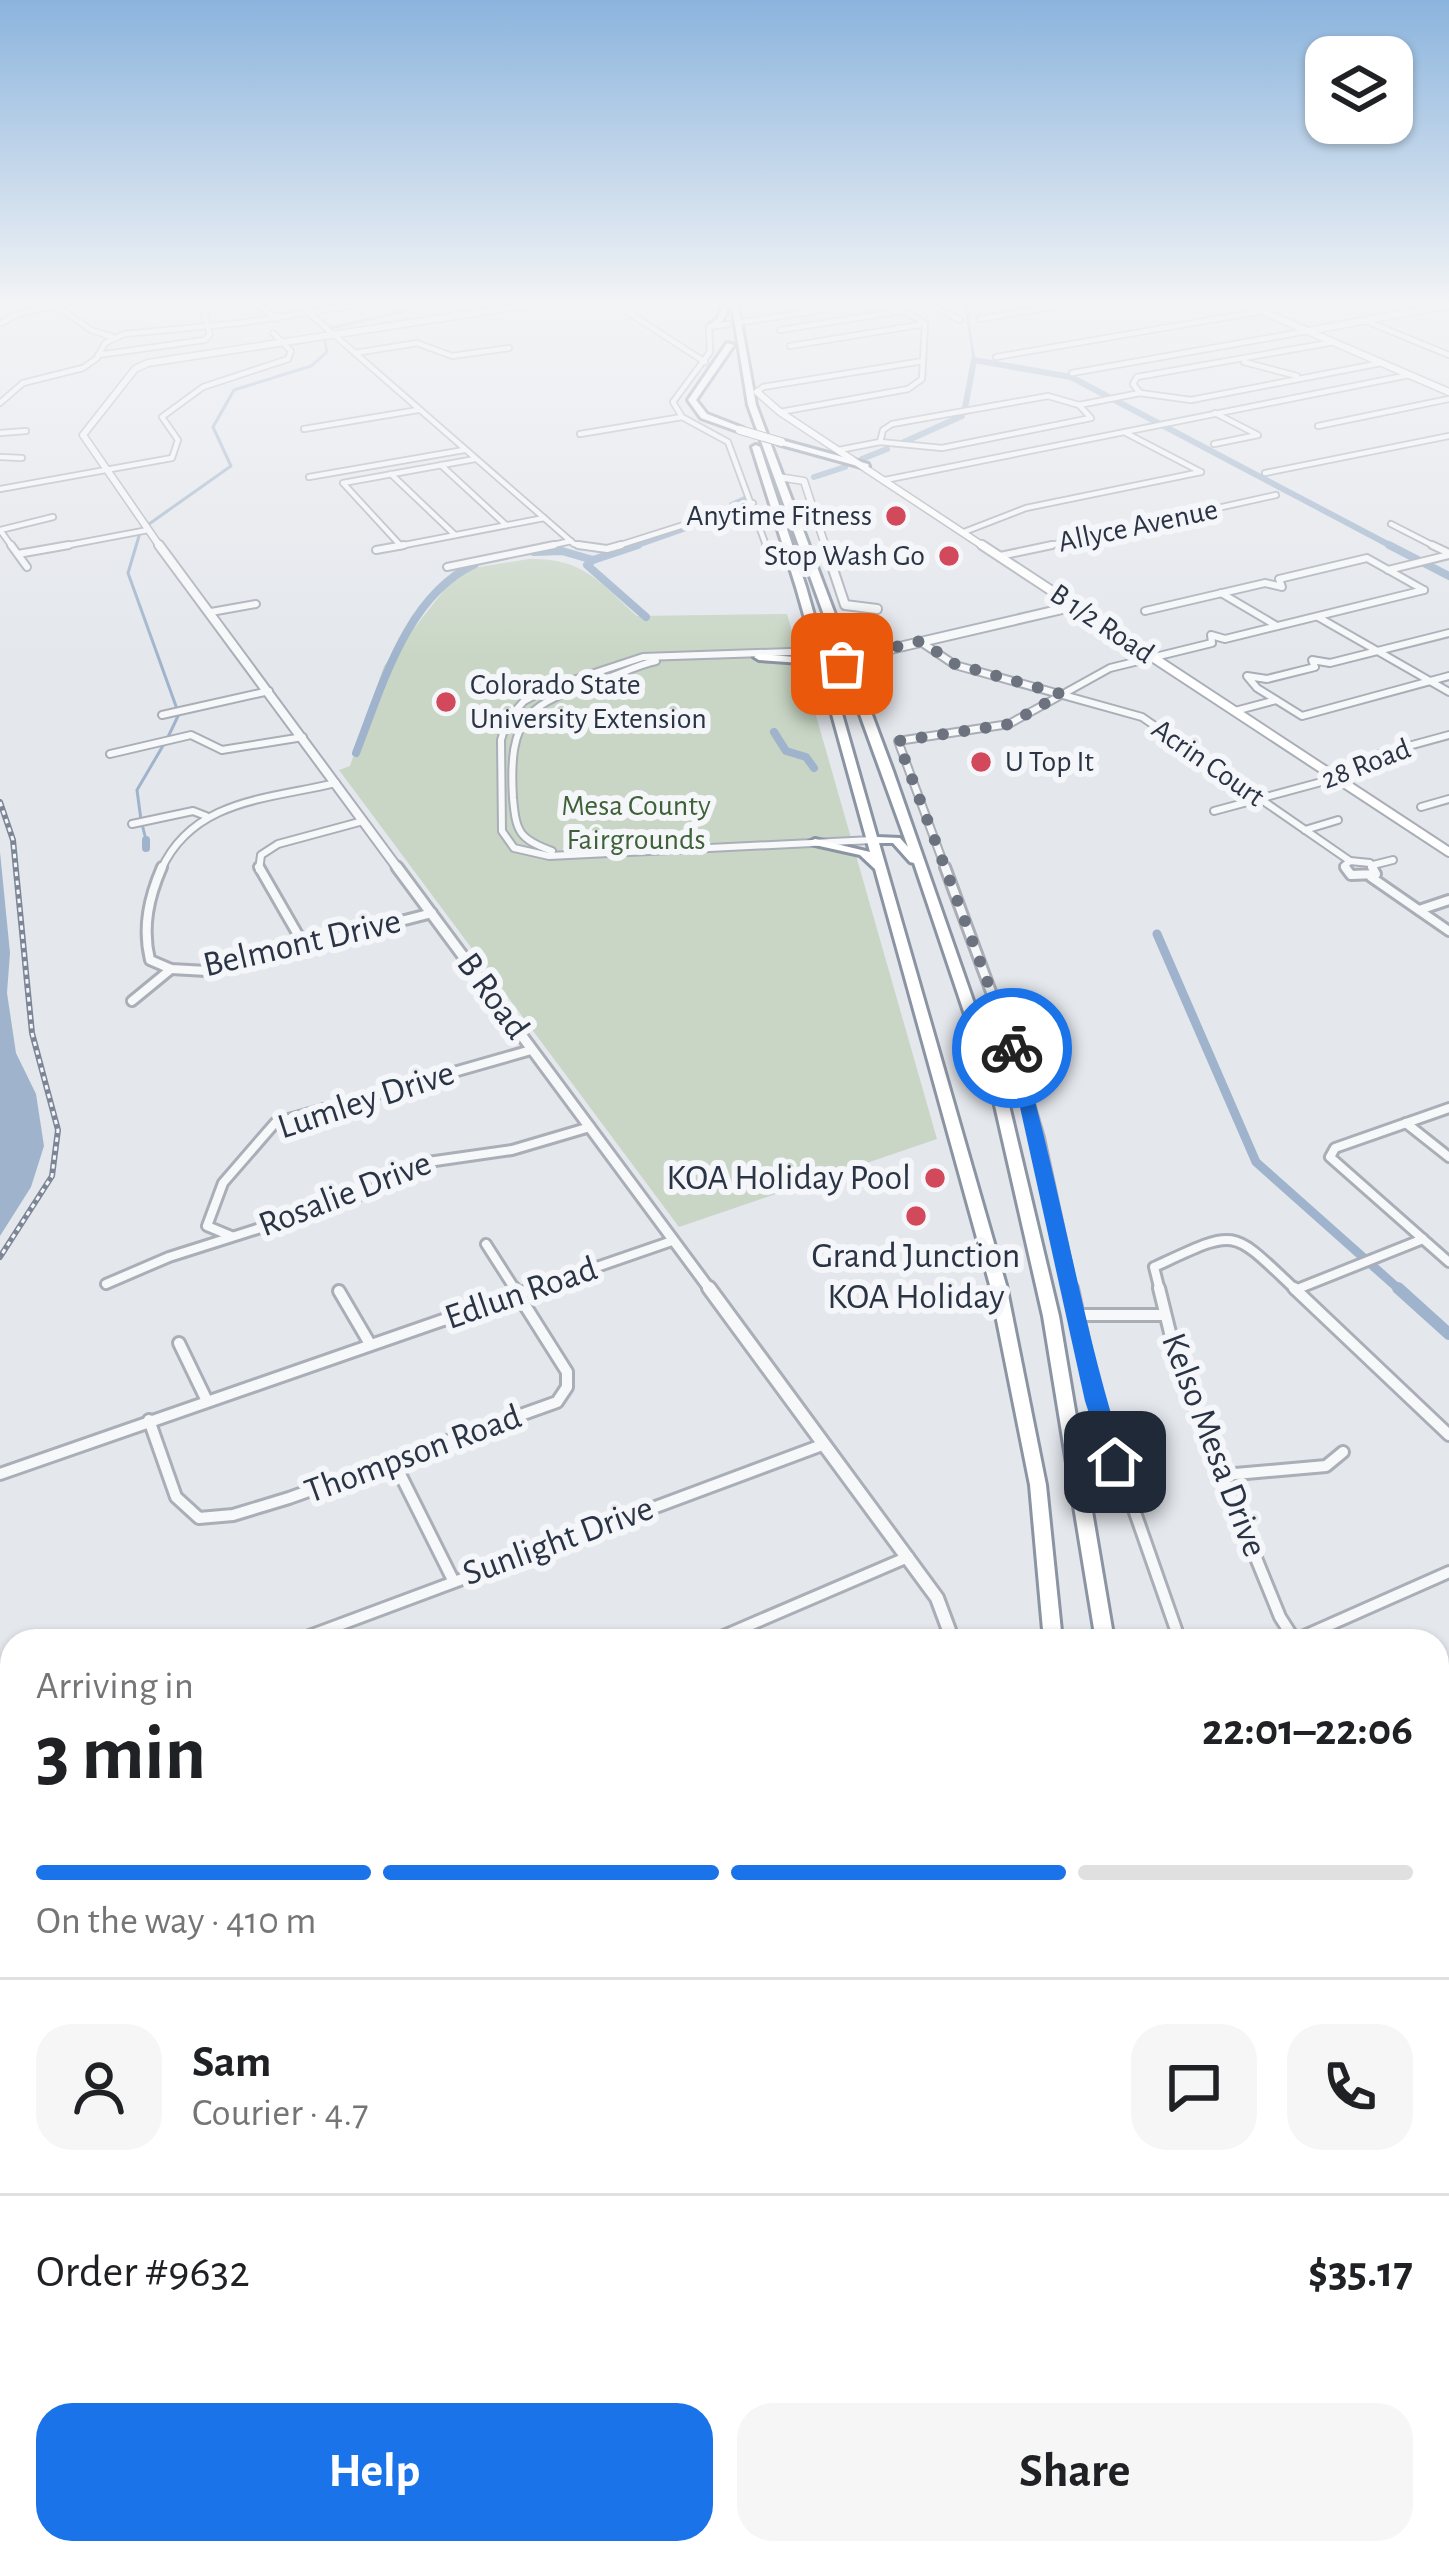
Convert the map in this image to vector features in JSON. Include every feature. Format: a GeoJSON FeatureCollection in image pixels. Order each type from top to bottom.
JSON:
{"type":"FeatureCollection","features":[{"type":"Feature","properties":{"kind":"highway"},"geometry":{"type":"LineString","coordinates":[[714,420],[865,466]]}},
{"type":"Feature","properties":{"kind":"highway"},"geometry":{"type":"LineString","coordinates":[[748,420],[770,475],[782,490],[852,673],[925,877],[1017,1160],[1065,1390],[1105,1629]]}},
{"type":"Feature","properties":{"kind":"highway"},"geometry":{"type":"LineString","coordinates":[[756,420],[998,1285],[1038,1485],[1052,1629]]}},
{"type":"Feature","properties":{"kind":"highway"},"geometry":{"type":"LineString","coordinates":[[758,654],[795,650],[810,642],[801,587]]}},
{"type":"Feature","properties":{"kind":"highway"},"geometry":{"type":"LineString","coordinates":[[822,593],[845,642],[885,650]]}},
{"type":"Feature","properties":{"kind":"highway"},"geometry":{"type":"LineString","coordinates":[[852,673],[859,661],[885,650]]}},
{"type":"Feature","properties":{"kind":"highway"},"geometry":{"type":"LineString","coordinates":[[758,654],[812,664],[839,722]]}},
{"type":"Feature","properties":{"kind":"highway"},"geometry":{"type":"LineString","coordinates":[[822,654],[852,673]]}},
{"type":"Feature","properties":{"kind":"highway"},"geometry":{"type":"LineString","coordinates":[[815,842],[854,833],[866,818]]}},
{"type":"Feature","properties":{"kind":"highway"},"geometry":{"type":"LineString","coordinates":[[872,839],[900,843],[925,877]]}},
{"type":"Feature","properties":{"kind":"highway"},"geometry":{"type":"LineString","coordinates":[[815,842],[864,852],[882,873]]}},
{"type":"Feature","properties":{"kind":"main road","name":"B 1/2 Road"},"geometry":{"type":"LineString","coordinates":[[792,420],[1449,852]]}},
{"type":"Feature","properties":{"kind":"street","name":"B Road"},"geometry":{"type":"LineString","coordinates":[[91,420],[86,426],[87,442],[106,471],[908,1557],[937,1598],[949,1629]]}},
{"type":"Feature","properties":{"kind":"street"},"geometry":{"type":"LineString","coordinates":[[0,489],[176,456],[178,440],[164,420]]}},
{"type":"Feature","properties":{"kind":"street"},"geometry":{"type":"LineString","coordinates":[[304,429],[360,420]]}},
{"type":"Feature","properties":{"kind":"street"},"geometry":{"type":"LineString","coordinates":[[429,420],[571,542],[588,549],[607,549],[753,503]]}},
{"type":"Feature","properties":{"kind":"street"},"geometry":{"type":"LineString","coordinates":[[580,434],[666,420]]}},
{"type":"Feature","properties":{"kind":"street"},"geometry":{"type":"LineString","coordinates":[[687,420],[728,442],[773,562]]}},
{"type":"Feature","properties":{"kind":"street"},"geometry":{"type":"LineString","coordinates":[[880,442],[892,424],[916,420]]}},
{"type":"Feature","properties":{"kind":"street"},"geometry":{"type":"LineString","coordinates":[[839,450],[880,442],[943,448],[1083,420]]}},
{"type":"Feature","properties":{"kind":"street"},"geometry":{"type":"LineString","coordinates":[[885,479],[1180,420]]}},
{"type":"Feature","properties":{"kind":"street"},"geometry":{"type":"LineString","coordinates":[[1214,444],[1258,435],[1229,420]]}},
{"type":"Feature","properties":{"kind":"street"},"geometry":{"type":"LineString","coordinates":[[1318,426],[1346,420]]}},
{"type":"Feature","properties":{"kind":"street"},"geometry":{"type":"LineString","coordinates":[[0,433],[26,430]]}},
{"type":"Feature","properties":{"kind":"street"},"geometry":{"type":"LineString","coordinates":[[964,532],[1027,508],[1201,472],[1124,432]]}},
{"type":"Feature","properties":{"kind":"street"},"geometry":{"type":"LineString","coordinates":[[1265,473],[1449,436]]}},
{"type":"Feature","properties":{"kind":"street"},"geometry":{"type":"LineString","coordinates":[[309,477],[464,450]]}},
{"type":"Feature","properties":{"kind":"street"},"geometry":{"type":"LineString","coordinates":[[0,457],[22,458]]}},
{"type":"Feature","properties":{"kind":"street"},"geometry":{"type":"LineString","coordinates":[[401,546],[343,483],[475,459]]}},
{"type":"Feature","properties":{"kind":"street"},"geometry":{"type":"LineString","coordinates":[[441,465],[506,525]]}},
{"type":"Feature","properties":{"kind":"street"},"geometry":{"type":"LineString","coordinates":[[391,474],[455,535]]}},
{"type":"Feature","properties":{"kind":"street"},"geometry":{"type":"LineString","coordinates":[[770,475],[801,477],[845,605],[877,608]]}},
{"type":"Feature","properties":{"kind":"street","name":"Allyce Avenue"},"geometry":{"type":"LineString","coordinates":[[1000,556],[1276,496]]}},
{"type":"Feature","properties":{"kind":"street"},"geometry":{"type":"LineString","coordinates":[[27,567],[0,530],[53,518]]}},
{"type":"Feature","properties":{"kind":"street"},"geometry":{"type":"LineString","coordinates":[[376,550],[544,518]]}},
{"type":"Feature","properties":{"kind":"street"},"geometry":{"type":"LineString","coordinates":[[1391,524],[1449,554]]}},
{"type":"Feature","properties":{"kind":"street"},"geometry":{"type":"LineString","coordinates":[[18,554],[148,530]]}},
{"type":"Feature","properties":{"kind":"street"},"geometry":{"type":"LineString","coordinates":[[447,568],[571,542]]}},
{"type":"Feature","properties":{"kind":"street"},"geometry":{"type":"LineString","coordinates":[[1388,570],[1449,554]]}},
{"type":"Feature","properties":{"kind":"street"},"geometry":{"type":"LineString","coordinates":[[1145,611],[1265,583],[1282,587],[1279,579],[1360,559],[1424,590],[1225,639],[1211,635],[1212,643],[1110,668],[1010,724],[898,741],[1015,1057],[1044,1160],[1096,1401],[1176,1629]]}},
{"type":"Feature","properties":{"kind":"street"},"geometry":{"type":"LineString","coordinates":[[1221,593],[1277,626]]}},
{"type":"Feature","properties":{"kind":"street"},"geometry":{"type":"LineString","coordinates":[[211,612],[256,604]]}},
{"type":"Feature","properties":{"kind":"street"},"geometry":{"type":"LineString","coordinates":[[872,839],[569,854],[523,852],[503,838],[501,740],[517,707],[546,689],[643,657],[885,650],[1076,606]]}},
{"type":"Feature","properties":{"kind":"street"},"geometry":{"type":"LineString","coordinates":[[1318,617],[1449,692]]}},
{"type":"Feature","properties":{"kind":"street"},"geometry":{"type":"LineString","coordinates":[[1429,631],[1438,636]]}},
{"type":"Feature","properties":{"kind":"street"},"geometry":{"type":"LineString","coordinates":[[1449,634],[1330,663],[1312,660],[1315,667],[1268,679],[1247,676],[1302,716],[1449,676]]}},
{"type":"Feature","properties":{"kind":"street","name":"Acrin Court"},"geometry":{"type":"LineString","coordinates":[[921,641],[955,664],[1142,717],[1350,861]]}},
{"type":"Feature","properties":{"kind":"street"},"geometry":{"type":"LineString","coordinates":[[569,854],[535,847],[516,832],[513,740],[530,707],[548,695],[648,662],[758,654]]}},
{"type":"Feature","properties":{"kind":"street"},"geometry":{"type":"LineString","coordinates":[[162,715],[269,691]]}},
{"type":"Feature","properties":{"kind":"street"},"geometry":{"type":"LineString","coordinates":[[1235,711],[1276,700]]}},
{"type":"Feature","properties":{"kind":"street"},"geometry":{"type":"LineString","coordinates":[[110,754],[191,735],[222,750],[303,737]]}},
{"type":"Feature","properties":{"kind":"street","name":"28 Road"},"geometry":{"type":"LineString","coordinates":[[1214,812],[1351,774],[1372,756],[1449,735]]}},
{"type":"Feature","properties":{"kind":"street"},"geometry":{"type":"LineString","coordinates":[[132,1001],[171,969],[150,960],[145,948],[149,891],[192,825],[206,816],[336,783]]}},
{"type":"Feature","properties":{"kind":"street"},"geometry":{"type":"LineString","coordinates":[[1421,807],[1449,799]]}},
{"type":"Feature","properties":{"kind":"street"},"geometry":{"type":"LineString","coordinates":[[132,824],[193,811],[206,816]]}},
{"type":"Feature","properties":{"kind":"street"},"geometry":{"type":"LineString","coordinates":[[304,947],[259,870],[261,855],[278,844],[363,820]]}},
{"type":"Feature","properties":{"kind":"street"},"geometry":{"type":"LineString","coordinates":[[1305,830],[1338,820]]}},
{"type":"Feature","properties":{"kind":"street"},"geometry":{"type":"LineString","coordinates":[[1348,873],[1344,866],[1350,861],[1373,865],[1393,860]]}},
{"type":"Feature","properties":{"kind":"street"},"geometry":{"type":"LineString","coordinates":[[1371,877],[1377,872],[1373,865]]}},
{"type":"Feature","properties":{"kind":"street"},"geometry":{"type":"LineString","coordinates":[[1331,878],[1348,873],[1371,877],[1449,931]]}},
{"type":"Feature","properties":{"kind":"street"},"geometry":{"type":"LineString","coordinates":[[1419,910],[1449,900]]}},
{"type":"Feature","properties":{"kind":"street","name":"Belmont Drive"},"geometry":{"type":"LineString","coordinates":[[171,969],[207,971],[432,913]]}},
{"type":"Feature","properties":{"kind":"street","name":"Lumley Drive"},"geometry":{"type":"LineString","coordinates":[[231,1236],[207,1226],[208,1211],[248,1146],[275,1123],[531,1050]]}},
{"type":"Feature","properties":{"kind":"street"},"geometry":{"type":"LineString","coordinates":[[1449,1108],[1335,1148],[1330,1157],[1449,1262]]}},
{"type":"Feature","properties":{"kind":"street"},"geometry":{"type":"LineString","coordinates":[[1406,1123],[1449,1157]]}},
{"type":"Feature","properties":{"kind":"street","name":"Rosalie Drive"},"geometry":{"type":"LineString","coordinates":[[106,1284],[231,1236],[355,1198],[421,1163],[448,1155],[512,1150],[590,1127]]}},
{"type":"Feature","properties":{"kind":"street","name":"Kelso Mesa Drive"},"geometry":{"type":"LineString","coordinates":[[1287,1629],[1178,1369],[1154,1267],[1158,1261],[1218,1238],[1235,1238],[1295,1290]]}},
{"type":"Feature","properties":{"kind":"street"},"geometry":{"type":"LineString","coordinates":[[1423,1239],[1295,1290],[1449,1435]]}},
{"type":"Feature","properties":{"kind":"street","name":"Edlun Road"},"geometry":{"type":"LineString","coordinates":[[0,1474],[672,1241]]}},
{"type":"Feature","properties":{"kind":"street","name":"Thompson Road"},"geometry":{"type":"LineString","coordinates":[[149,1420],[176,1497],[200,1518],[233,1515],[556,1402],[567,1387],[567,1372],[486,1244]]}},
{"type":"Feature","properties":{"kind":"street"},"geometry":{"type":"LineString","coordinates":[[339,1291],[370,1344]]}},
{"type":"Feature","properties":{"kind":"street"},"geometry":{"type":"LineString","coordinates":[[1076,1315],[1165,1315]]}},
{"type":"Feature","properties":{"kind":"street"},"geometry":{"type":"LineString","coordinates":[[179,1343],[207,1401]]}},
{"type":"Feature","properties":{"kind":"street","name":"Sunlight Drive"},"geometry":{"type":"LineString","coordinates":[[327,1629],[822,1445]]}},
{"type":"Feature","properties":{"kind":"street"},"geometry":{"type":"LineString","coordinates":[[1223,1475],[1326,1466],[1342,1452]]}},
{"type":"Feature","properties":{"kind":"street"},"geometry":{"type":"LineString","coordinates":[[394,1462],[453,1580]]}},
{"type":"Feature","properties":{"kind":"street"},"geometry":{"type":"LineString","coordinates":[[740,1629],[908,1557]]}},
{"type":"Feature","properties":{"kind":"street"},"geometry":{"type":"LineString","coordinates":[[1329,1629],[1449,1572]]}},
{"type":"Feature","properties":{"kind":"green space","name":"Mesa County Fairgrounds"},"geometry":{"type":"Polygon","coordinates":[[[529,559],[564,563],[589,574],[637,616],[787,614],[937,1139],[679,1227],[339,770],[350,766],[384,666],[453,579],[473,568],[529,559]]]}},
{"type":"Feature","properties":{"kind":"water"},"geometry":{"type":"Polygon","coordinates":[[[0,852],[10,953],[7,993],[16,1053],[36,1094],[44,1146],[31,1187],[0,1236],[0,852]]]}},
{"type":"Feature","properties":{"kind":"waterway"},"geometry":{"type":"LineString","coordinates":[[149,524],[231,466],[213,427],[217,420]]}},
{"type":"Feature","properties":{"kind":"waterway"},"geometry":{"type":"LineString","coordinates":[[904,442],[954,420]]}},
{"type":"Feature","properties":{"kind":"waterway"},"geometry":{"type":"LineString","coordinates":[[1152,420],[1395,548]]}},
{"type":"Feature","properties":{"kind":"waterway"},"geometry":{"type":"LineString","coordinates":[[862,459],[887,449]]}},
{"type":"Feature","properties":{"kind":"waterway"},"geometry":{"type":"LineString","coordinates":[[814,477],[845,467]]}},
{"type":"Feature","properties":{"kind":"waterway"},"geometry":{"type":"LineString","coordinates":[[732,505],[745,499]]}},
{"type":"Feature","properties":{"kind":"waterway"},"geometry":{"type":"LineString","coordinates":[[629,548],[726,514]]}},
{"type":"Feature","properties":{"kind":"waterway"},"geometry":{"type":"LineString","coordinates":[[139,536],[128,573],[177,709]]}},
{"type":"Feature","properties":{"kind":"waterway"},"geometry":{"type":"LineString","coordinates":[[629,548],[638,545]]}},
{"type":"Feature","properties":{"kind":"waterway"},"geometry":{"type":"LineString","coordinates":[[1389,545],[1449,576]]}},
{"type":"Feature","properties":{"kind":"waterway"},"geometry":{"type":"LineString","coordinates":[[593,560],[629,548]]}},
{"type":"Feature","properties":{"kind":"waterway"},"geometry":{"type":"LineString","coordinates":[[534,552],[562,551],[593,560]]}},
{"type":"Feature","properties":{"kind":"waterway"},"geometry":{"type":"LineString","coordinates":[[593,560],[587,565],[646,617]]}},
{"type":"Feature","properties":{"kind":"waterway"},"geometry":{"type":"LineString","coordinates":[[356,753],[414,620],[451,579],[475,564]]}},
{"type":"Feature","properties":{"kind":"waterway"},"geometry":{"type":"LineString","coordinates":[[168,737],[179,714]]}},
{"type":"Feature","properties":{"kind":"waterway"},"geometry":{"type":"LineString","coordinates":[[774,732],[786,751],[806,757],[814,768]]}},
{"type":"Feature","properties":{"kind":"waterway"},"geometry":{"type":"LineString","coordinates":[[141,820],[137,790],[164,744]]}},
{"type":"Feature","properties":{"kind":"waterway"},"geometry":{"type":"LineString","coordinates":[[142,824],[146,840]]}},
{"type":"Feature","properties":{"kind":"waterway"},"geometry":{"type":"LineString","coordinates":[[146,840],[146,848]]}},
{"type":"Feature","properties":{"kind":"waterway"},"geometry":{"type":"LineString","coordinates":[[1157,934],[1256,1162],[1401,1291]]}},
{"type":"Feature","properties":{"kind":"waterway"},"geometry":{"type":"LineString","coordinates":[[1398,1288],[1449,1334]]}},
{"type":"Feature","properties":{"kind":"railway"},"geometry":{"type":"LineString","coordinates":[[0,802],[13,840],[32,1033],[58,1130],[52,1176],[0,1257]]}},
{"type":"Feature","properties":{"kind":"way so far"},"geometry":{"type":"LineString","coordinates":[[842,664],[828,656],[921,641],[955,664],[1061,694],[1010,724],[919,734],[898,741],[1012,1048]]}},
{"type":"Feature","properties":{"kind":"place","name":"Anytime Fitness"},"geometry":{"type":"Point","coordinates":[896,516]}},
{"type":"Feature","properties":{"kind":"place","name":"Stop Wash Go"},"geometry":{"type":"Point","coordinates":[949,556]}},
{"type":"Feature","properties":{"kind":"place","name":"Colorado State University Extension"},"geometry":{"type":"Point","coordinates":[446,702]}},
{"type":"Feature","properties":{"kind":"place","name":"U Top It"},"geometry":{"type":"Point","coordinates":[981,762]}},
{"type":"Feature","properties":{"kind":"place","name":"KOA Holiday Pool"},"geometry":{"type":"Point","coordinates":[935,1178]}},
{"type":"Feature","properties":{"kind":"place","name":"Grand Junction KOA Holiday"},"geometry":{"type":"Point","coordinates":[916,1216]}},
{"type":"Feature","properties":{"kind":"route"},"geometry":{"type":"LineString","coordinates":[[1012,1048],[1039,1138],[1081,1341],[1115,1462]]}}]}
